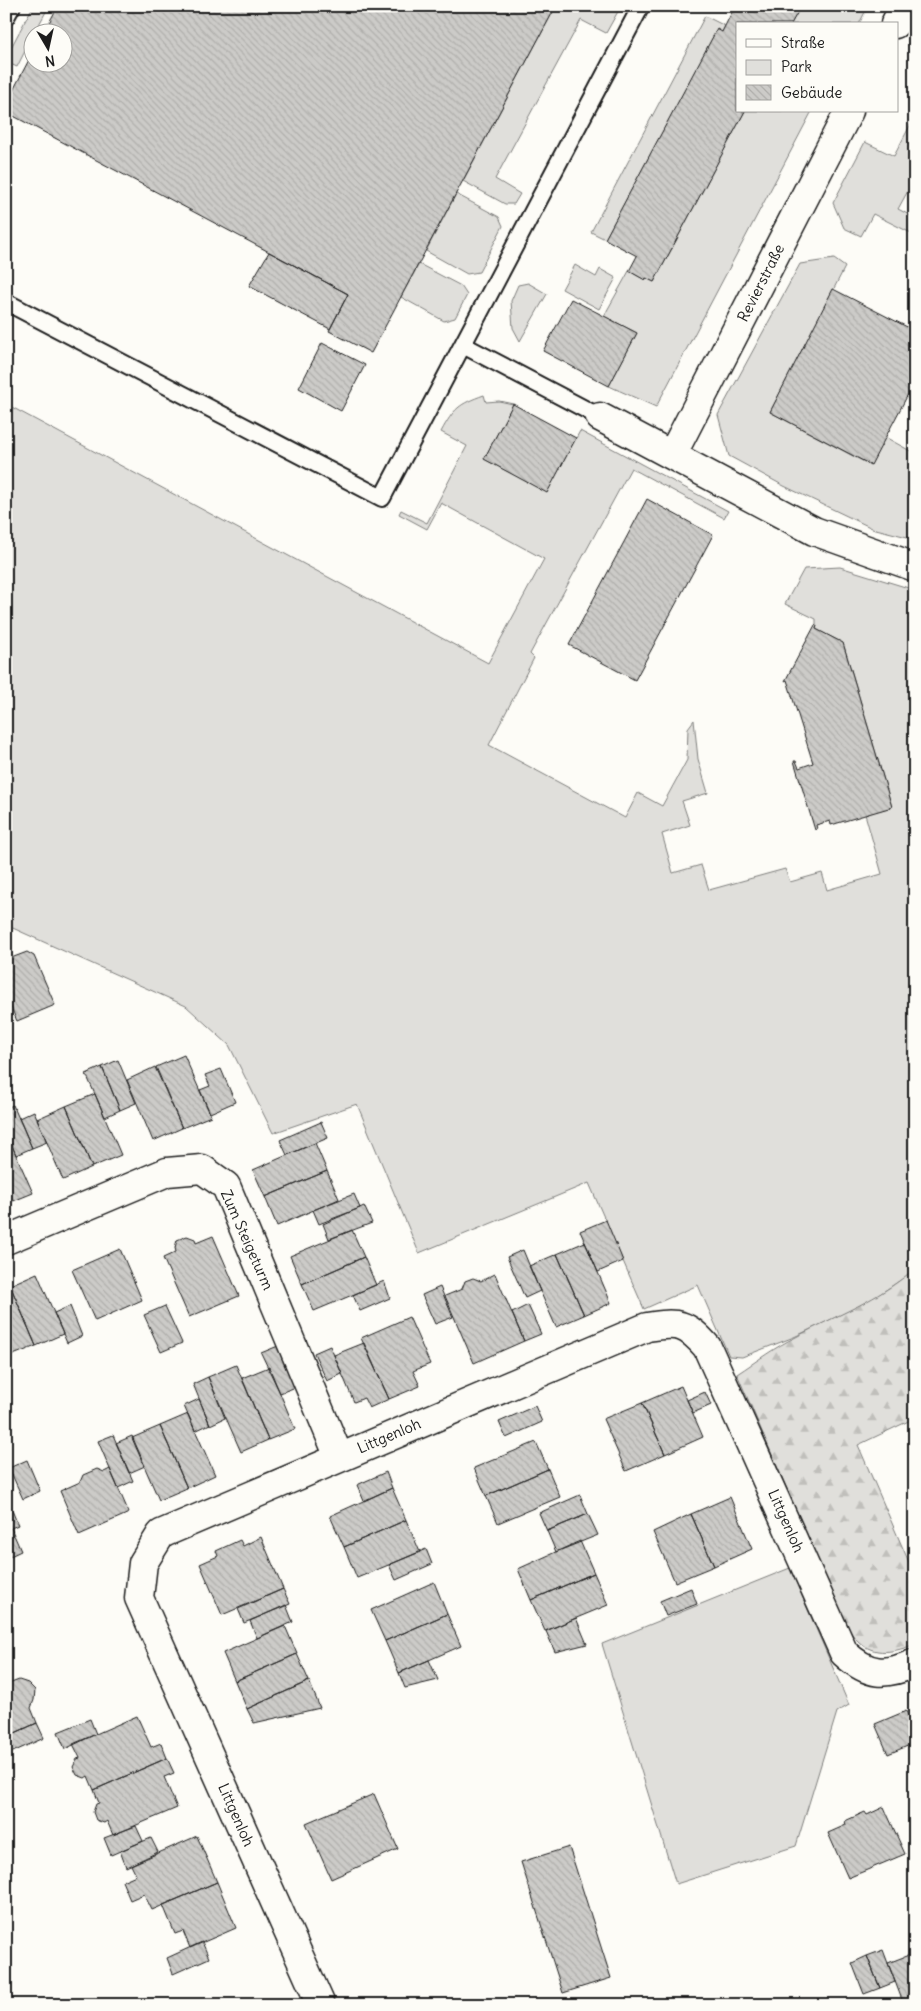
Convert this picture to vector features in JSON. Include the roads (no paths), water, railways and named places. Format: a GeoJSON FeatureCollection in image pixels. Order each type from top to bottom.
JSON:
{"type":"FeatureCollection","features":[{"type":"Feature","properties":{"kind":"street"},"geometry":{"type":"LineString","coordinates":[[896,22],[904,6]]}},
{"type":"Feature","properties":{"kind":"street","name":"Revierstraße"},"geometry":{"type":"LineString","coordinates":[[672,455],[849,112]]}},
{"type":"Feature","properties":{"kind":"street"},"geometry":{"type":"LineString","coordinates":[[600,417],[814,531],[915,567]]}},
{"type":"Feature","properties":{"kind":"street","name":"Zum Steigeturm"},"geometry":{"type":"LineString","coordinates":[[6,1240],[167,1172],[202,1169],[226,1186],[339,1457]]}},
{"type":"Feature","properties":{"kind":"street","name":"Littgenloh"},"geometry":{"type":"LineString","coordinates":[[321,2005],[139,1598],[143,1563],[161,1534],[647,1327],[670,1324],[692,1331],[707,1347],[844,1653],[857,1664],[875,1671],[895,1672],[915,1663]]}},
{"type":"Feature","properties":{"kind":"lane"},"geometry":{"type":"LineString","coordinates":[[6,17],[12,6]]}},
{"type":"Feature","properties":{"kind":"lane"},"geometry":{"type":"LineString","coordinates":[[6,302],[382,498],[641,6]]}},
{"type":"Feature","properties":{"kind":"lane"},"geometry":{"type":"LineString","coordinates":[[463,345],[600,417]]}}]}
